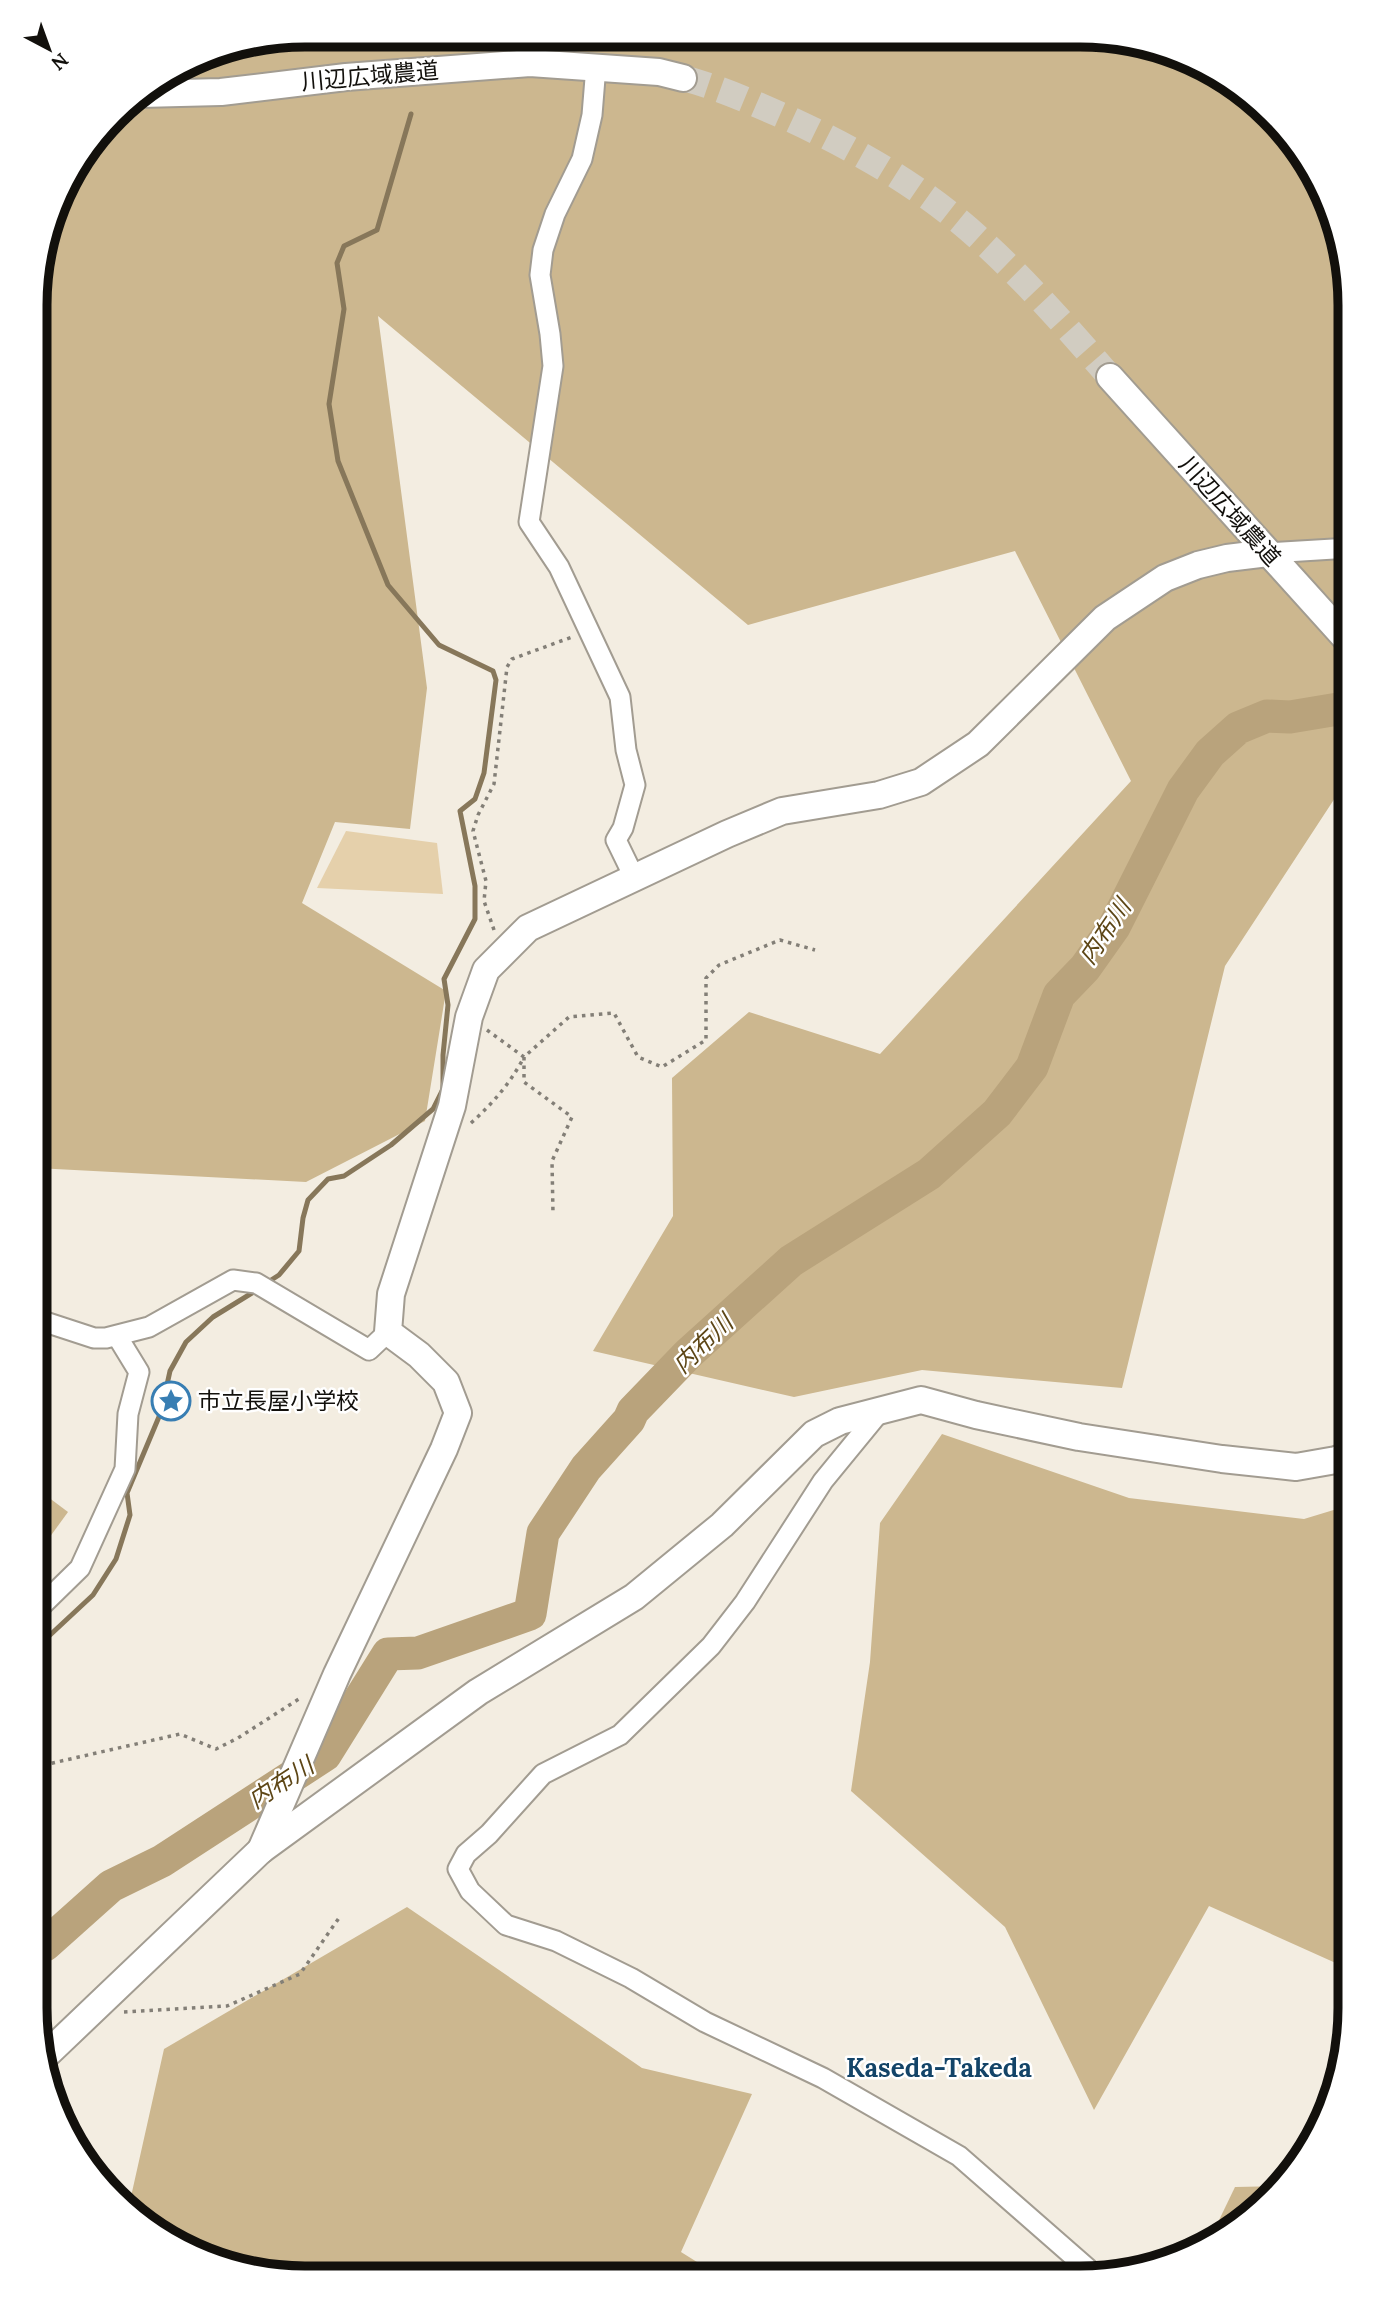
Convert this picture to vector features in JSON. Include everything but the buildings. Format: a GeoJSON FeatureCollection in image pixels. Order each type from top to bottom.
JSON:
{"type":"FeatureCollection","features":[{"type":"Feature","properties":{"kind":"street","name":"川辺広域農道"},"geometry":{"type":"LineString","coordinates":[[158,94],[221,92],[346,77],[530,63],[659,72],[683,78]]}},
{"type":"Feature","properties":{"kind":"street"},"geometry":{"type":"LineString","coordinates":[[596,66],[592,116],[582,159],[555,214],[543,250],[540,275],[553,366],[529,522],[559,567],[620,697],[626,750],[635,785],[616,840],[634,877]]}},
{"type":"Feature","properties":{"kind":"street","name":"川辺広域農道"},"geometry":{"type":"LineString","coordinates":[[1110,377],[1338,629]]}},
{"type":"Feature","properties":{"kind":"street"},"geometry":{"type":"LineString","coordinates":[[47,1323],[93,1338],[106,1339],[149,1327],[233,1280],[256,1283],[369,1350],[388,1332],[391,1294],[452,1106],[469,1017],[486,970],[528,928],[782,811],[880,795],[921,782],[978,744],[1105,618],[1165,578],[1217,560],[1268,553],[1338,549]]}},
{"type":"Feature","properties":{"kind":"street"},"geometry":{"type":"LineString","coordinates":[[261,1850],[458,1413],[446,1382],[419,1355],[388,1332]]}},
{"type":"Feature","properties":{"kind":"street"},"geometry":{"type":"LineString","coordinates":[[47,1600],[80,1568],[125,1469],[128,1414],[139,1372],[117,1336]]}},
{"type":"Feature","properties":{"kind":"street"},"geometry":{"type":"LineString","coordinates":[[51,2051],[261,1850],[478,1692],[634,1598],[722,1525],[814,1434],[840,1421],[921,1400],[1079,1437],[1222,1460],[1296,1467],[1338,1459]]}},
{"type":"Feature","properties":{"kind":"street"},"geometry":{"type":"LineString","coordinates":[[882,1409],[823,1481],[746,1602],[711,1646],[620,1735],[543,1774],[466,1854],[458,1869],[470,1891],[506,1925],[556,1941],[631,1978],[705,2022],[823,2078],[959,2156],[1084,2266]]}},
{"type":"Feature","properties":{"kind":"path"},"geometry":{"type":"LineString","coordinates":[[502,952],[484,901],[486,881],[473,831],[494,784],[507,667],[512,659],[590,631]]}},
{"type":"Feature","properties":{"kind":"path"},"geometry":{"type":"LineString","coordinates":[[444,1128],[471,1124],[495,1101],[513,1078],[524,1057],[569,1017],[614,1013],[638,1057],[662,1067],[706,1040],[706,978],[719,965],[780,940],[815,950]]}},
{"type":"Feature","properties":{"kind":"path"},"geometry":{"type":"LineString","coordinates":[[469,1017],[524,1057]]}},
{"type":"Feature","properties":{"kind":"path"},"geometry":{"type":"LineString","coordinates":[[524,1057],[524,1082],[572,1116],[552,1161],[553,1214]]}},
{"type":"Feature","properties":{"kind":"path"},"geometry":{"type":"LineString","coordinates":[[47,1764],[180,1734],[216,1749],[304,1696]]}},
{"type":"Feature","properties":{"kind":"path"},"geometry":{"type":"LineString","coordinates":[[99,2005],[128,2012],[155,2008],[227,2006],[300,1974],[341,1915]]}},
{"type":"Feature","properties":{"kind":"shaded area"},"geometry":{"type":"Polygon","coordinates":[[[305,47],[1113,49],[1163,61],[1194,74],[1250,111],[1274,135],[1303,176],[1324,222],[1336,272],[1338,793],[1225,966],[1122,1388],[922,1370],[794,1397],[593,1351],[673,1216],[672,1078],[749,1012],[880,1054],[1131,781],[1015,551],[748,625],[378,316],[427,688],[410,829],[335,822],[302,903],[446,991],[425,1121],[306,1182],[47,1169],[48,288],[52,255],[67,207],[82,176],[111,135],[148,101],[191,74],[222,61],[255,52],[305,47]]]}},
{"type":"Feature","properties":{"kind":"shaded area"},"geometry":{"type":"Polygon","coordinates":[[[346,831],[437,843],[443,894],[317,888],[346,831]]]}},
{"type":"Feature","properties":{"kind":"shaded area"},"geometry":{"type":"Polygon","coordinates":[[[942,1434],[1129,1498],[1304,1519],[1338,1509],[1338,1964],[1209,1906],[1094,2110],[1005,1927],[851,1791],[870,1662],[880,1523],[942,1434]]]}},
{"type":"Feature","properties":{"kind":"shaded area"},"geometry":{"type":"Polygon","coordinates":[[[47,1496],[68,1512],[47,1541],[47,1496]]]}},
{"type":"Feature","properties":{"kind":"shaded area"},"geometry":{"type":"Polygon","coordinates":[[[407,1907],[642,2068],[752,2094],[681,2252],[703,2266],[272,2264],[222,2252],[191,2239],[162,2222],[131,2198],[164,2049],[407,1907]]]}},
{"type":"Feature","properties":{"kind":"shaded area"},"geometry":{"type":"Polygon","coordinates":[[[1266,2186],[1250,2202],[1216,2227],[1235,2187],[1266,2186]]]}},
{"type":"Feature","properties":{"kind":"waterway"},"geometry":{"type":"LineString","coordinates":[[265,1284],[279,1275],[299,1251],[308,1200],[328,1179],[344,1176],[391,1145],[433,1109],[443,1089],[448,1005],[444,979],[475,919],[475,886],[460,811],[475,799],[484,773],[496,680],[493,671],[439,645],[388,585],[338,461],[329,404],[344,309],[337,263],[344,246],[377,230],[411,114]]}},
{"type":"Feature","properties":{"kind":"waterway","name":"内布川"},"geometry":{"type":"LineString","coordinates":[[47,1943],[111,1886],[162,1861],[325,1755],[388,1654],[418,1653],[530,1614],[543,1533],[586,1468],[629,1420],[633,1411],[688,1354],[791,1261],[929,1174],[997,1113],[1032,1067],[1059,995],[1085,968],[1114,927],[1183,790],[1210,753],[1238,728],[1267,716],[1290,717],[1338,709]]}},
{"type":"Feature","properties":{"kind":"waterway"},"geometry":{"type":"LineString","coordinates":[[47,1638],[93,1595],[116,1559],[130,1515],[127,1493],[161,1412],[170,1371],[186,1342],[213,1317],[257,1290]]}},
{"type":"Feature","properties":{"kind":"tunnel"},"geometry":{"type":"LineString","coordinates":[[683,78],[752,102],[843,145],[939,205],[1000,258],[1110,377]]}},
{"type":"Feature","properties":{"kind":"place","name":"市立長屋小学校"},"geometry":{"type":"Point","coordinates":[171,1401]}},
{"type":"Feature","properties":{"kind":"district","name":"Kaseda-Takeda"},"geometry":{"type":"Point","coordinates":[939,2068]}}]}
